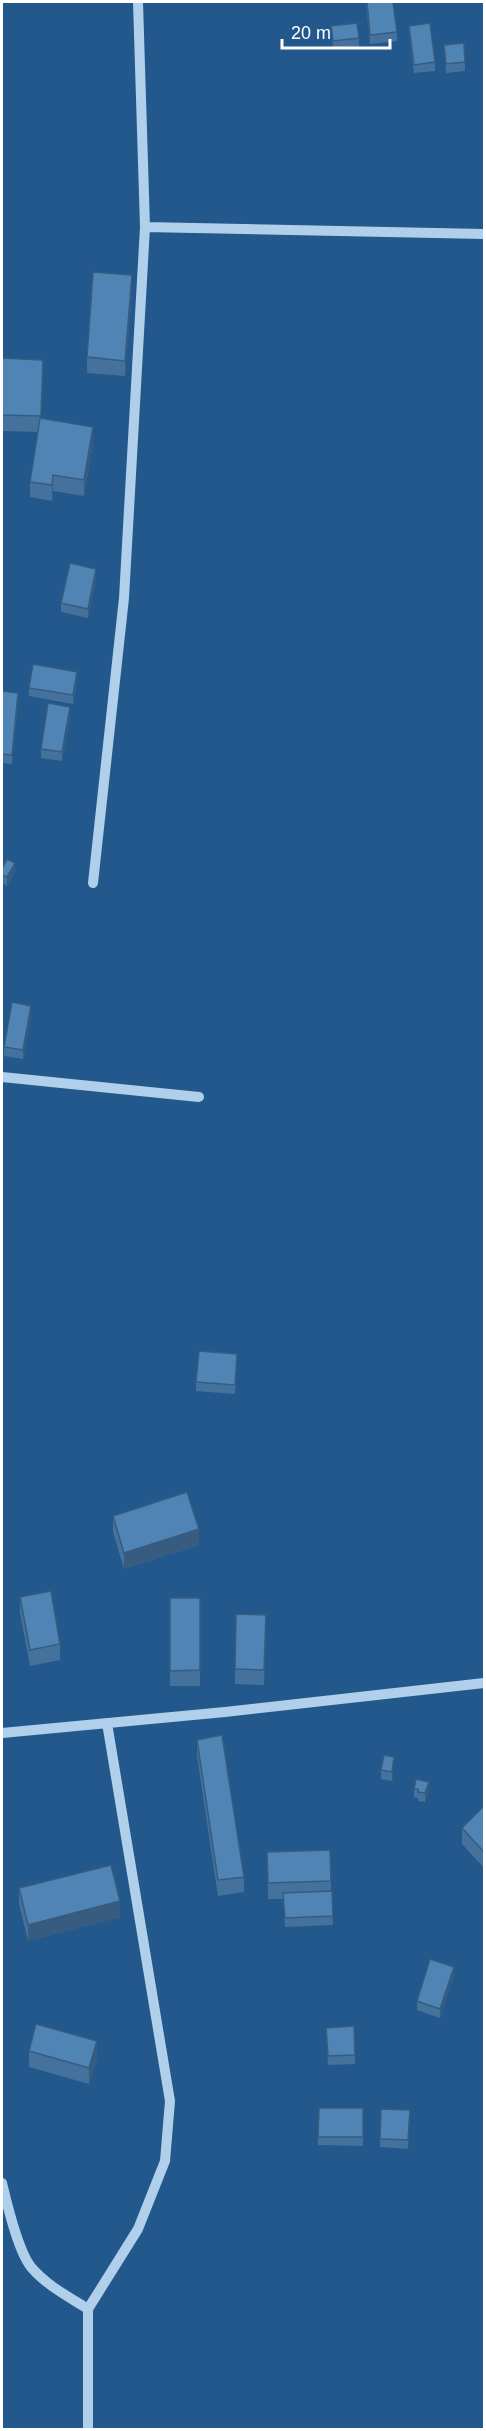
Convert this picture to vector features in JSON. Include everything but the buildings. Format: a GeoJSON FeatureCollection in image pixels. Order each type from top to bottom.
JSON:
{"type":"FeatureCollection","features":[{"type":"Feature","properties":{"kind":"street"},"geometry":{"type":"LineString","coordinates":[[93,884],[124,597],[145,227],[138,2]]}},
{"type":"Feature","properties":{"kind":"street"},"geometry":{"type":"LineString","coordinates":[[145,227],[484,234]]}},
{"type":"Feature","properties":{"kind":"street"},"geometry":{"type":"LineString","coordinates":[[2,1077],[199,1097]]}},
{"type":"Feature","properties":{"kind":"street"},"geometry":{"type":"LineString","coordinates":[[2,1733],[107,1724],[484,1683]]}},
{"type":"Feature","properties":{"kind":"street"},"geometry":{"type":"LineString","coordinates":[[88,2430],[88,2309],[138,2229],[165,2161],[170,2101],[107,1724]]}},
{"type":"Feature","properties":{"kind":"street"},"geometry":{"type":"LineString","coordinates":[[2,2183],[15,2233],[30,2267],[58,2290],[88,2309]]}}]}
